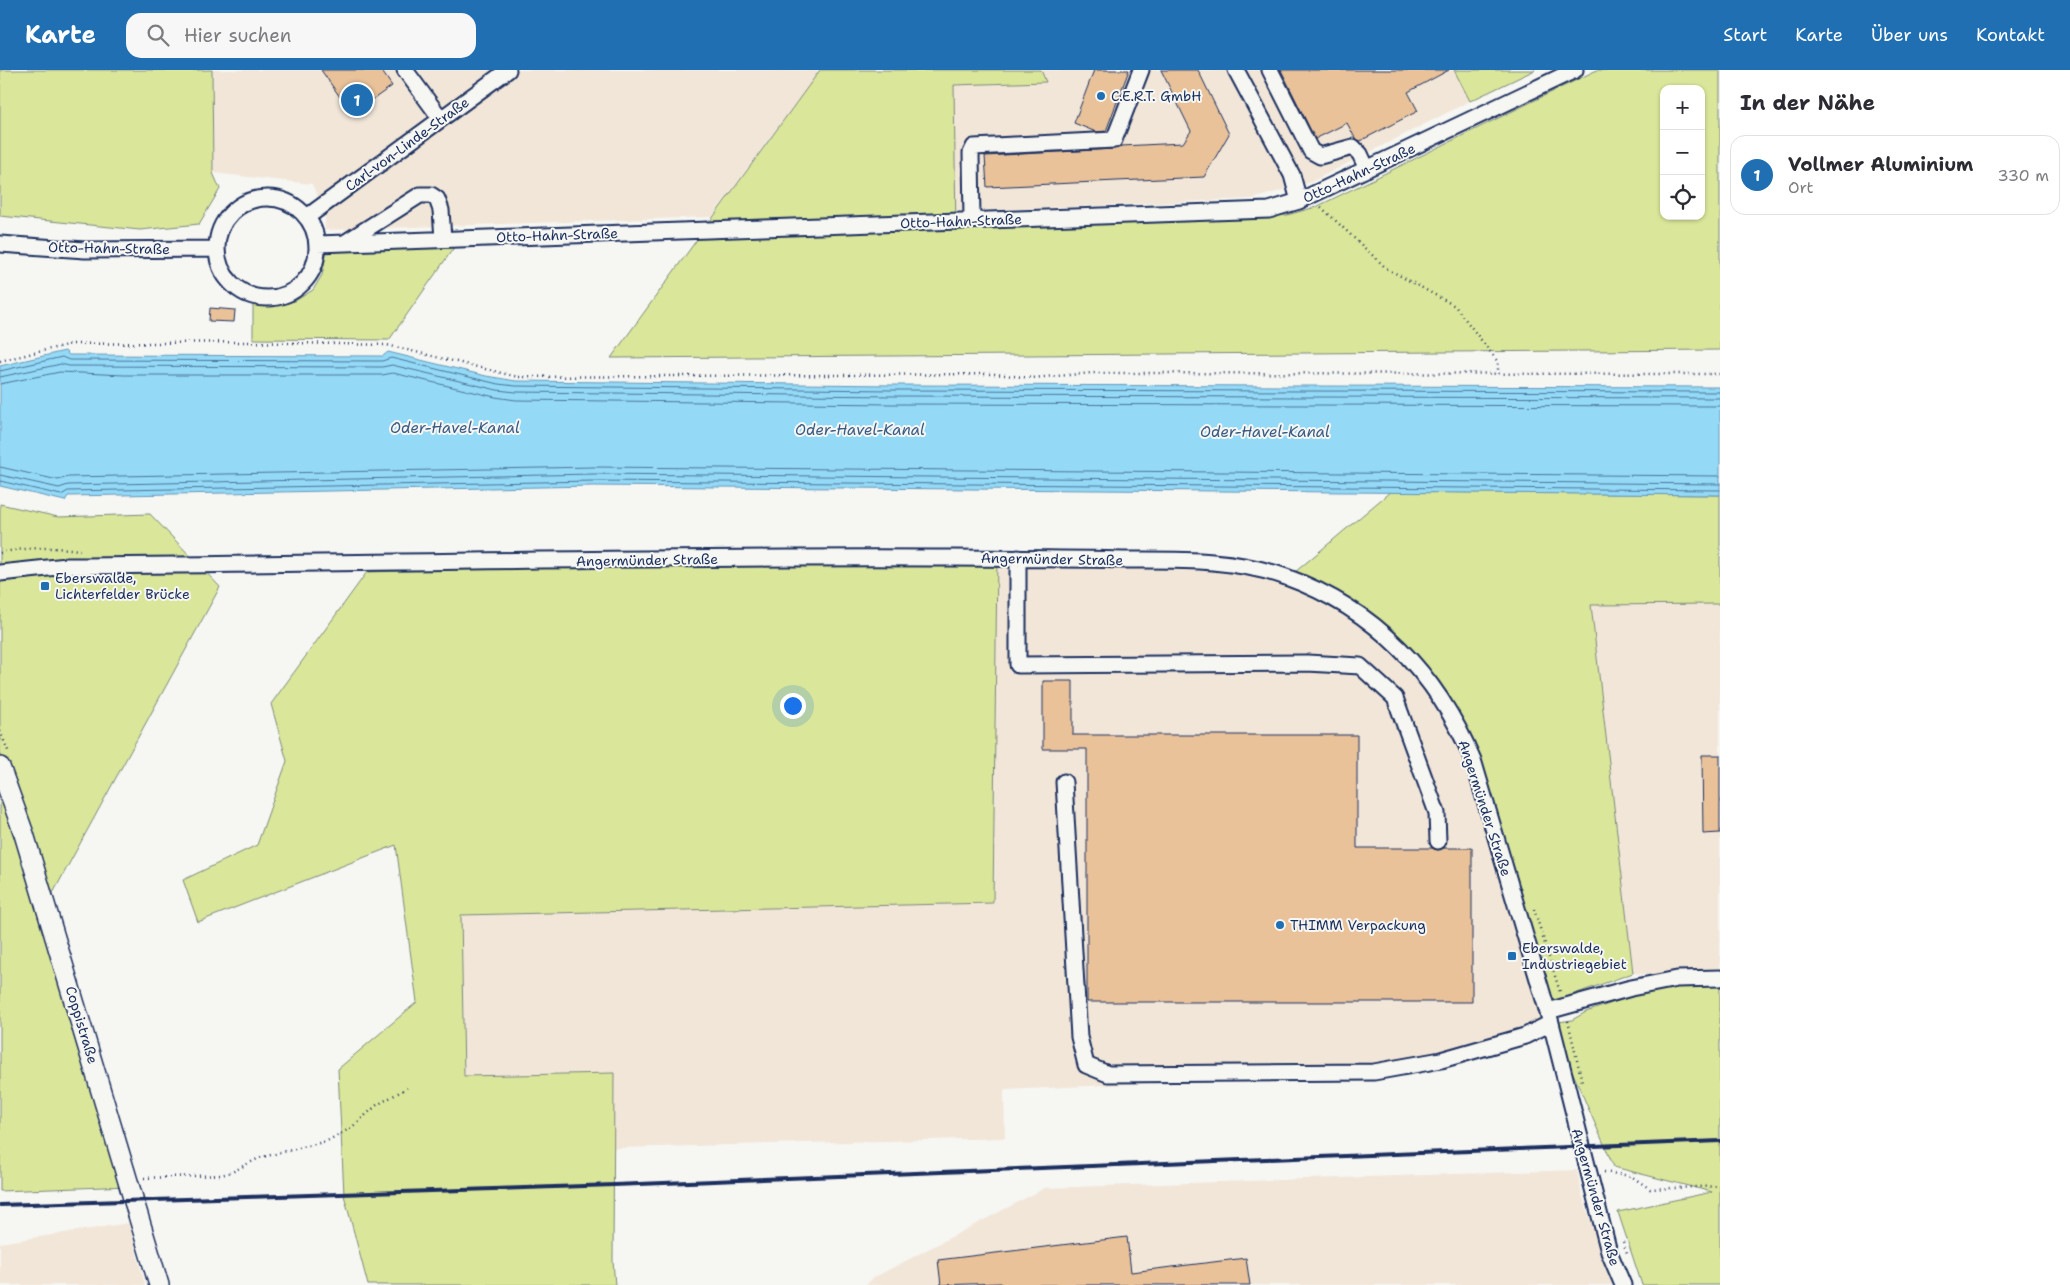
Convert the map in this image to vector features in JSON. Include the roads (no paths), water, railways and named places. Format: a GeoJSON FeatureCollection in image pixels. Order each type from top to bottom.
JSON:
{"type":"FeatureCollection","features":[{"type":"Feature","properties":{"kind":"main road","name":"Coppistraße"},"geometry":{"type":"LineString","coordinates":[[0,767],[43,897],[159,1285]]}},
{"type":"Feature","properties":{"kind":"street"},"geometry":{"type":"LineString","coordinates":[[405,70],[441,119]]}},
{"type":"Feature","properties":{"kind":"street","name":"Carl-von-Linde-Straße"},"geometry":{"type":"LineString","coordinates":[[307,217],[508,70]]}},
{"type":"Feature","properties":{"kind":"street"},"geometry":{"type":"LineString","coordinates":[[972,220],[971,153],[974,147],[1114,140],[1141,70]]}},
{"type":"Feature","properties":{"kind":"street"},"geometry":{"type":"LineString","coordinates":[[1236,70],[1304,199]]}},
{"type":"Feature","properties":{"kind":"street"},"geometry":{"type":"LineString","coordinates":[[1270,70],[1311,151],[1320,156],[1353,147],[1360,154],[1367,169]]}},
{"type":"Feature","properties":{"kind":"street","name":"Otto-Hahn-Straße"},"geometry":{"type":"LineString","coordinates":[[318,244],[1269,210],[1304,199],[1575,70]]}},
{"type":"Feature","properties":{"kind":"street"},"geometry":{"type":"LineString","coordinates":[[344,242],[420,195],[431,195],[437,199],[441,210],[442,239]]}},
{"type":"Feature","properties":{"kind":"street"},"geometry":{"type":"LineString","coordinates":[[266,198],[282,200],[296,206],[307,217],[314,230],[318,244],[316,260],[305,280],[286,294],[270,298],[254,296],[240,289],[228,279],[220,265],[217,249],[219,234],[226,219],[237,208],[250,201],[266,198]]}},
{"type":"Feature","properties":{"kind":"street","name":"Otto-Hahn-Straße"},"geometry":{"type":"LineString","coordinates":[[0,244],[85,250],[217,249]]}},
{"type":"Feature","properties":{"kind":"street"},"geometry":{"type":"LineString","coordinates":[[1018,558],[1018,665],[1307,663],[1360,666],[1395,698],[1437,813],[1438,841]]}},
{"type":"Feature","properties":{"kind":"street","name":"Angermünder Straße"},"geometry":{"type":"LineString","coordinates":[[0,572],[67,566],[1018,558],[1187,560],[1246,566],[1271,572],[1308,586],[1332,598],[1374,625],[1396,644],[1440,695],[1464,738],[1473,760],[1550,1017],[1609,1252],[1623,1285]]}},
{"type":"Feature","properties":{"kind":"street"},"geometry":{"type":"LineString","coordinates":[[1064,782],[1079,1037],[1086,1065],[1108,1074],[1374,1072],[1441,1060],[1525,1036],[1564,1007],[1631,988],[1678,979],[1720,978]]}},
{"type":"Feature","properties":{"kind":"water","name":"Oder-Havel-Kanal"},"geometry":{"type":"Polygon","coordinates":[[[65,351],[69,355],[383,356],[388,352],[486,376],[516,381],[892,385],[1720,387],[1720,495],[593,486],[68,496],[65,501],[0,486],[0,366],[65,351]]]}},
{"type":"Feature","properties":{"kind":"railway"},"geometry":{"type":"LineString","coordinates":[[0,1205],[614,1185],[1720,1141]]}},
{"type":"Feature","properties":{"kind":"place","name":"C.E.R.T. GmbH"},"geometry":{"type":"Point","coordinates":[1101,96]}},
{"type":"Feature","properties":{"kind":"place","name":"Vollmer Aluminium"},"geometry":{"type":"Point","coordinates":[357,100]}},
{"type":"Feature","properties":{"kind":"place","name":"Eberswalde, Lichterfelder Brücke"},"geometry":{"type":"Point","coordinates":[45,586]}},
{"type":"Feature","properties":{"kind":"place","name":"THIMM Verpackung"},"geometry":{"type":"Point","coordinates":[1280,925]}},
{"type":"Feature","properties":{"kind":"place","name":"Eberswalde, Industriegebiet"},"geometry":{"type":"Point","coordinates":[1512,956]}}]}
